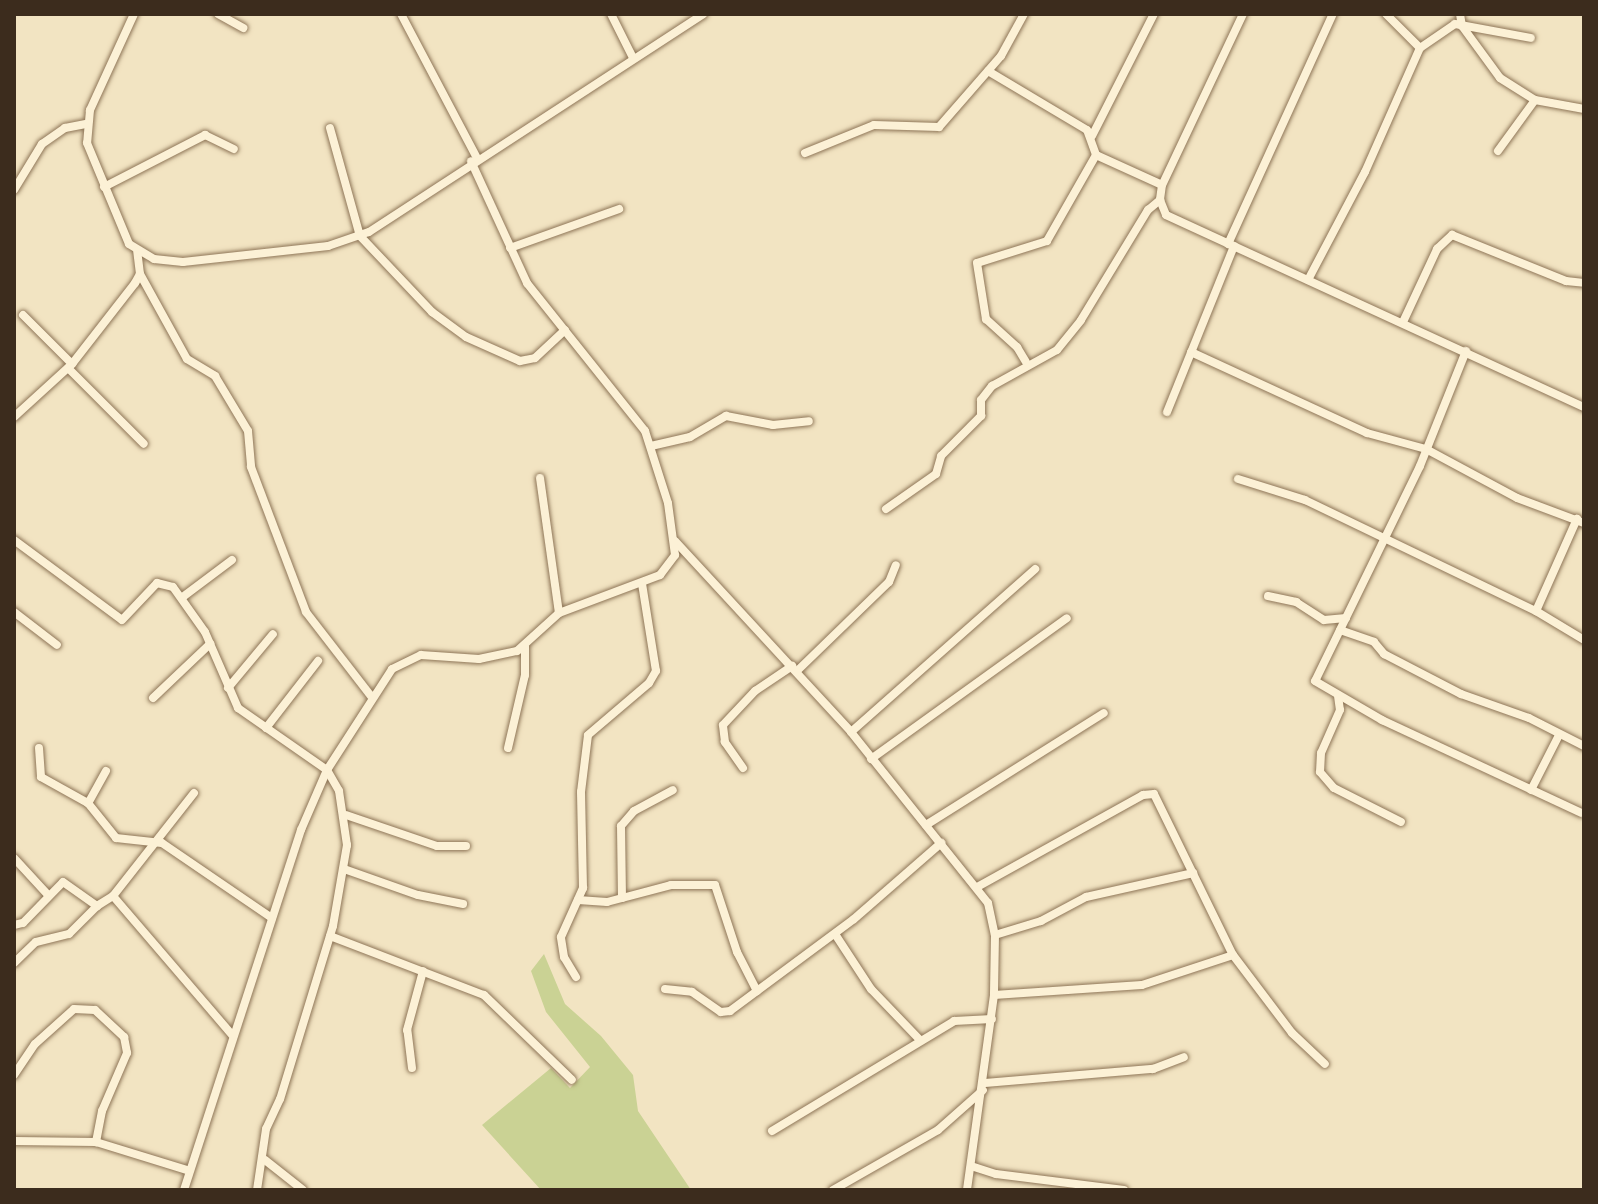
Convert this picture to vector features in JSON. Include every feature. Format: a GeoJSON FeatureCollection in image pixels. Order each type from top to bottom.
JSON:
{"type":"FeatureCollection","features":[{"type":"Feature","properties":{"kind":"street"},"geometry":{"type":"LineString","coordinates":[[134,14],[86,124],[90,159],[126,239],[137,251],[183,262],[278,254],[360,236],[703,14]]}},
{"type":"Feature","properties":{"kind":"street"},"geometry":{"type":"LineString","coordinates":[[218,14],[243,28]]}},
{"type":"Feature","properties":{"kind":"street"},"geometry":{"type":"LineString","coordinates":[[184,1190],[301,830],[327,770],[371,696],[392,669],[414,656],[493,658],[525,646],[559,613],[642,584],[670,564],[675,541],[651,446],[626,403],[527,283],[474,160],[401,14]]}},
{"type":"Feature","properties":{"kind":"street"},"geometry":{"type":"LineString","coordinates":[[611,14],[633,58]]}},
{"type":"Feature","properties":{"kind":"street"},"geometry":{"type":"LineString","coordinates":[[805,153],[874,125],[939,127],[988,71],[1024,14]]}},
{"type":"Feature","properties":{"kind":"street"},"geometry":{"type":"LineString","coordinates":[[1026,362],[1017,347],[986,319],[977,263],[1047,241],[1096,155],[1092,136],[1154,14]]}},
{"type":"Feature","properties":{"kind":"street"},"geometry":{"type":"LineString","coordinates":[[1243,14],[1162,185],[1160,200],[1166,215],[1584,407]]}},
{"type":"Feature","properties":{"kind":"street"},"geometry":{"type":"LineString","coordinates":[[1167,412],[1231,245],[1333,14]]}},
{"type":"Feature","properties":{"kind":"street"},"geometry":{"type":"LineString","coordinates":[[1386,14],[1420,48]]}},
{"type":"Feature","properties":{"kind":"street"},"geometry":{"type":"LineString","coordinates":[[1460,14],[1462,26],[1500,78],[1535,100],[1584,109]]}},
{"type":"Feature","properties":{"kind":"street"},"geometry":{"type":"LineString","coordinates":[[1308,280],[1365,172],[1420,48],[1446,28],[1462,26],[1531,38]]}},
{"type":"Feature","properties":{"kind":"street"},"geometry":{"type":"LineString","coordinates":[[988,71],[1092,136]]}},
{"type":"Feature","properties":{"kind":"street"},"geometry":{"type":"LineString","coordinates":[[1498,151],[1535,100]]}},
{"type":"Feature","properties":{"kind":"street"},"geometry":{"type":"LineString","coordinates":[[14,190],[42,144],[65,128],[86,124]]}},
{"type":"Feature","properties":{"kind":"street"},"geometry":{"type":"LineString","coordinates":[[330,128],[360,236],[432,312],[475,341],[525,362],[565,330]]}},
{"type":"Feature","properties":{"kind":"street"},"geometry":{"type":"LineString","coordinates":[[104,187],[205,135],[234,149]]}},
{"type":"Feature","properties":{"kind":"street"},"geometry":{"type":"LineString","coordinates":[[1096,155],[1162,185]]}},
{"type":"Feature","properties":{"kind":"street"},"geometry":{"type":"LineString","coordinates":[[886,509],[936,474],[941,456],[981,416],[985,392],[1026,362],[1057,350],[1148,210],[1160,200]]}},
{"type":"Feature","properties":{"kind":"street"},"geometry":{"type":"LineString","coordinates":[[510,248],[619,209]]}},
{"type":"Feature","properties":{"kind":"street"},"geometry":{"type":"LineString","coordinates":[[1403,322],[1437,249],[1452,235],[1566,281],[1584,283]]}},
{"type":"Feature","properties":{"kind":"street"},"geometry":{"type":"LineString","coordinates":[[137,251],[140,274],[187,359],[215,376],[248,431],[251,467],[306,612],[371,696]]}},
{"type":"Feature","properties":{"kind":"street"},"geometry":{"type":"LineString","coordinates":[[14,417],[70,366],[140,274]]}},
{"type":"Feature","properties":{"kind":"street"},"geometry":{"type":"LineString","coordinates":[[23,315],[144,444]]}},
{"type":"Feature","properties":{"kind":"street"},"geometry":{"type":"LineString","coordinates":[[1466,351],[1384,542],[1315,681],[1338,696],[1581,813]]}},
{"type":"Feature","properties":{"kind":"street"},"geometry":{"type":"LineString","coordinates":[[1191,352],[1367,433],[1426,449],[1517,498],[1580,521],[1536,611]]}},
{"type":"Feature","properties":{"kind":"street"},"geometry":{"type":"LineString","coordinates":[[651,446],[690,437],[726,416],[773,425],[809,421]]}},
{"type":"Feature","properties":{"kind":"street"},"geometry":{"type":"LineString","coordinates":[[540,478],[559,613]]}},
{"type":"Feature","properties":{"kind":"street"},"geometry":{"type":"LineString","coordinates":[[1238,479],[1294,496],[1384,542],[1536,611],[1584,640]]}},
{"type":"Feature","properties":{"kind":"street"},"geometry":{"type":"LineString","coordinates":[[14,540],[122,620],[157,583],[169,584],[184,596],[210,644],[238,708],[327,770],[346,815],[344,869],[330,936],[266,1129],[265,1160],[257,1190]]}},
{"type":"Feature","properties":{"kind":"street"},"geometry":{"type":"LineString","coordinates":[[675,541],[851,732],[979,886],[995,935],[994,995],[984,1086],[967,1190]]}},
{"type":"Feature","properties":{"kind":"street"},"geometry":{"type":"LineString","coordinates":[[184,596],[232,560]]}},
{"type":"Feature","properties":{"kind":"street"},"geometry":{"type":"LineString","coordinates":[[743,768],[725,742],[723,725],[745,700],[794,669],[889,582],[896,565]]}},
{"type":"Feature","properties":{"kind":"street"},"geometry":{"type":"LineString","coordinates":[[851,732],[1035,569]]}},
{"type":"Feature","properties":{"kind":"street"},"geometry":{"type":"LineString","coordinates":[[576,977],[564,957],[561,937],[584,880],[581,792],[588,735],[649,683],[656,671],[642,584]]}},
{"type":"Feature","properties":{"kind":"street"},"geometry":{"type":"LineString","coordinates":[[1268,596],[1296,602],[1324,620],[1346,618]]}},
{"type":"Feature","properties":{"kind":"street"},"geometry":{"type":"LineString","coordinates":[[14,612],[57,645]]}},
{"type":"Feature","properties":{"kind":"street"},"geometry":{"type":"LineString","coordinates":[[871,759],[1067,618]]}},
{"type":"Feature","properties":{"kind":"street"},"geometry":{"type":"LineString","coordinates":[[1340,630],[1374,642],[1384,654],[1461,694],[1529,718],[1584,746]]}},
{"type":"Feature","properties":{"kind":"street"},"geometry":{"type":"LineString","coordinates":[[228,688],[273,634]]}},
{"type":"Feature","properties":{"kind":"street"},"geometry":{"type":"LineString","coordinates":[[153,698],[210,644]]}},
{"type":"Feature","properties":{"kind":"street"},"geometry":{"type":"LineString","coordinates":[[508,748],[525,675],[525,646]]}},
{"type":"Feature","properties":{"kind":"street"},"geometry":{"type":"LineString","coordinates":[[266,728],[318,661]]}},
{"type":"Feature","properties":{"kind":"street"},"geometry":{"type":"LineString","coordinates":[[1338,696],[1340,710],[1321,753],[1320,772],[1334,788],[1401,822]]}},
{"type":"Feature","properties":{"kind":"street"},"geometry":{"type":"LineString","coordinates":[[926,825],[1104,713]]}},
{"type":"Feature","properties":{"kind":"street"},"geometry":{"type":"LineString","coordinates":[[1531,790],[1559,735]]}},
{"type":"Feature","properties":{"kind":"street"},"geometry":{"type":"LineString","coordinates":[[39,748],[41,777],[88,803],[116,838],[151,842],[170,848],[272,918]]}},
{"type":"Feature","properties":{"kind":"street"},"geometry":{"type":"LineString","coordinates":[[88,803],[106,771]]}},
{"type":"Feature","properties":{"kind":"street"},"geometry":{"type":"LineString","coordinates":[[622,898],[621,826],[634,811],[673,790]]}},
{"type":"Feature","properties":{"kind":"street"},"geometry":{"type":"LineString","coordinates":[[14,963],[36,942],[69,934],[97,906],[113,896],[151,842],[194,793]]}},
{"type":"Feature","properties":{"kind":"street"},"geometry":{"type":"LineString","coordinates":[[979,886],[1147,793],[1156,796],[1233,955],[1292,1033],[1325,1064]]}},
{"type":"Feature","properties":{"kind":"street"},"geometry":{"type":"LineString","coordinates":[[346,815],[437,846],[466,846]]}},
{"type":"Feature","properties":{"kind":"street"},"geometry":{"type":"LineString","coordinates":[[665,989],[692,992],[721,1012],[757,991],[835,934],[941,843]]}},
{"type":"Feature","properties":{"kind":"street"},"geometry":{"type":"LineString","coordinates":[[14,858],[48,895]]}},
{"type":"Feature","properties":{"kind":"street"},"geometry":{"type":"LineString","coordinates":[[344,869],[418,895],[463,904]]}},
{"type":"Feature","properties":{"kind":"street"},"geometry":{"type":"LineString","coordinates":[[995,935],[1041,921],[1086,897],[1193,873]]}},
{"type":"Feature","properties":{"kind":"street"},"geometry":{"type":"LineString","coordinates":[[14,925],[23,923],[48,895],[68,882],[97,906]]}},
{"type":"Feature","properties":{"kind":"street"},"geometry":{"type":"LineString","coordinates":[[578,900],[622,898],[671,885],[715,885],[737,952],[757,991]]}},
{"type":"Feature","properties":{"kind":"street"},"geometry":{"type":"LineString","coordinates":[[113,896],[232,1035]]}},
{"type":"Feature","properties":{"kind":"street"},"geometry":{"type":"LineString","coordinates":[[835,934],[871,989],[919,1039]]}},
{"type":"Feature","properties":{"kind":"street"},"geometry":{"type":"LineString","coordinates":[[330,936],[484,995],[572,1080]]}},
{"type":"Feature","properties":{"kind":"street"},"geometry":{"type":"LineString","coordinates":[[994,995],[1142,985],[1233,955]]}},
{"type":"Feature","properties":{"kind":"street"},"geometry":{"type":"LineString","coordinates":[[412,1068],[407,1030],[423,971]]}},
{"type":"Feature","properties":{"kind":"street"},"geometry":{"type":"LineString","coordinates":[[14,1075],[35,1044],[74,1009],[95,1010],[124,1037],[127,1053],[102,1111],[96,1142]]}},
{"type":"Feature","properties":{"kind":"street"},"geometry":{"type":"LineString","coordinates":[[772,1131],[919,1039],[954,1021],[992,1019]]}},
{"type":"Feature","properties":{"kind":"street"},"geometry":{"type":"LineString","coordinates":[[833,1190],[938,1130],[984,1086],[1153,1069],[1184,1057]]}},
{"type":"Feature","properties":{"kind":"street"},"geometry":{"type":"LineString","coordinates":[[14,1141],[96,1142],[190,1171]]}},
{"type":"Feature","properties":{"kind":"street"},"geometry":{"type":"LineString","coordinates":[[265,1160],[303,1190]]}},
{"type":"Feature","properties":{"kind":"street"},"geometry":{"type":"LineString","coordinates":[[971,1166],[1005,1176],[1124,1190]]}},
{"type":"Feature","properties":{"kind":"green space"},"geometry":{"type":"Polygon","coordinates":[[[544,954],[565,1004],[601,1036],[633,1075],[638,1111],[691,1190],[541,1190],[482,1125],[551,1068],[570,1088],[590,1067],[546,1012],[531,971],[544,954]]]}}]}
